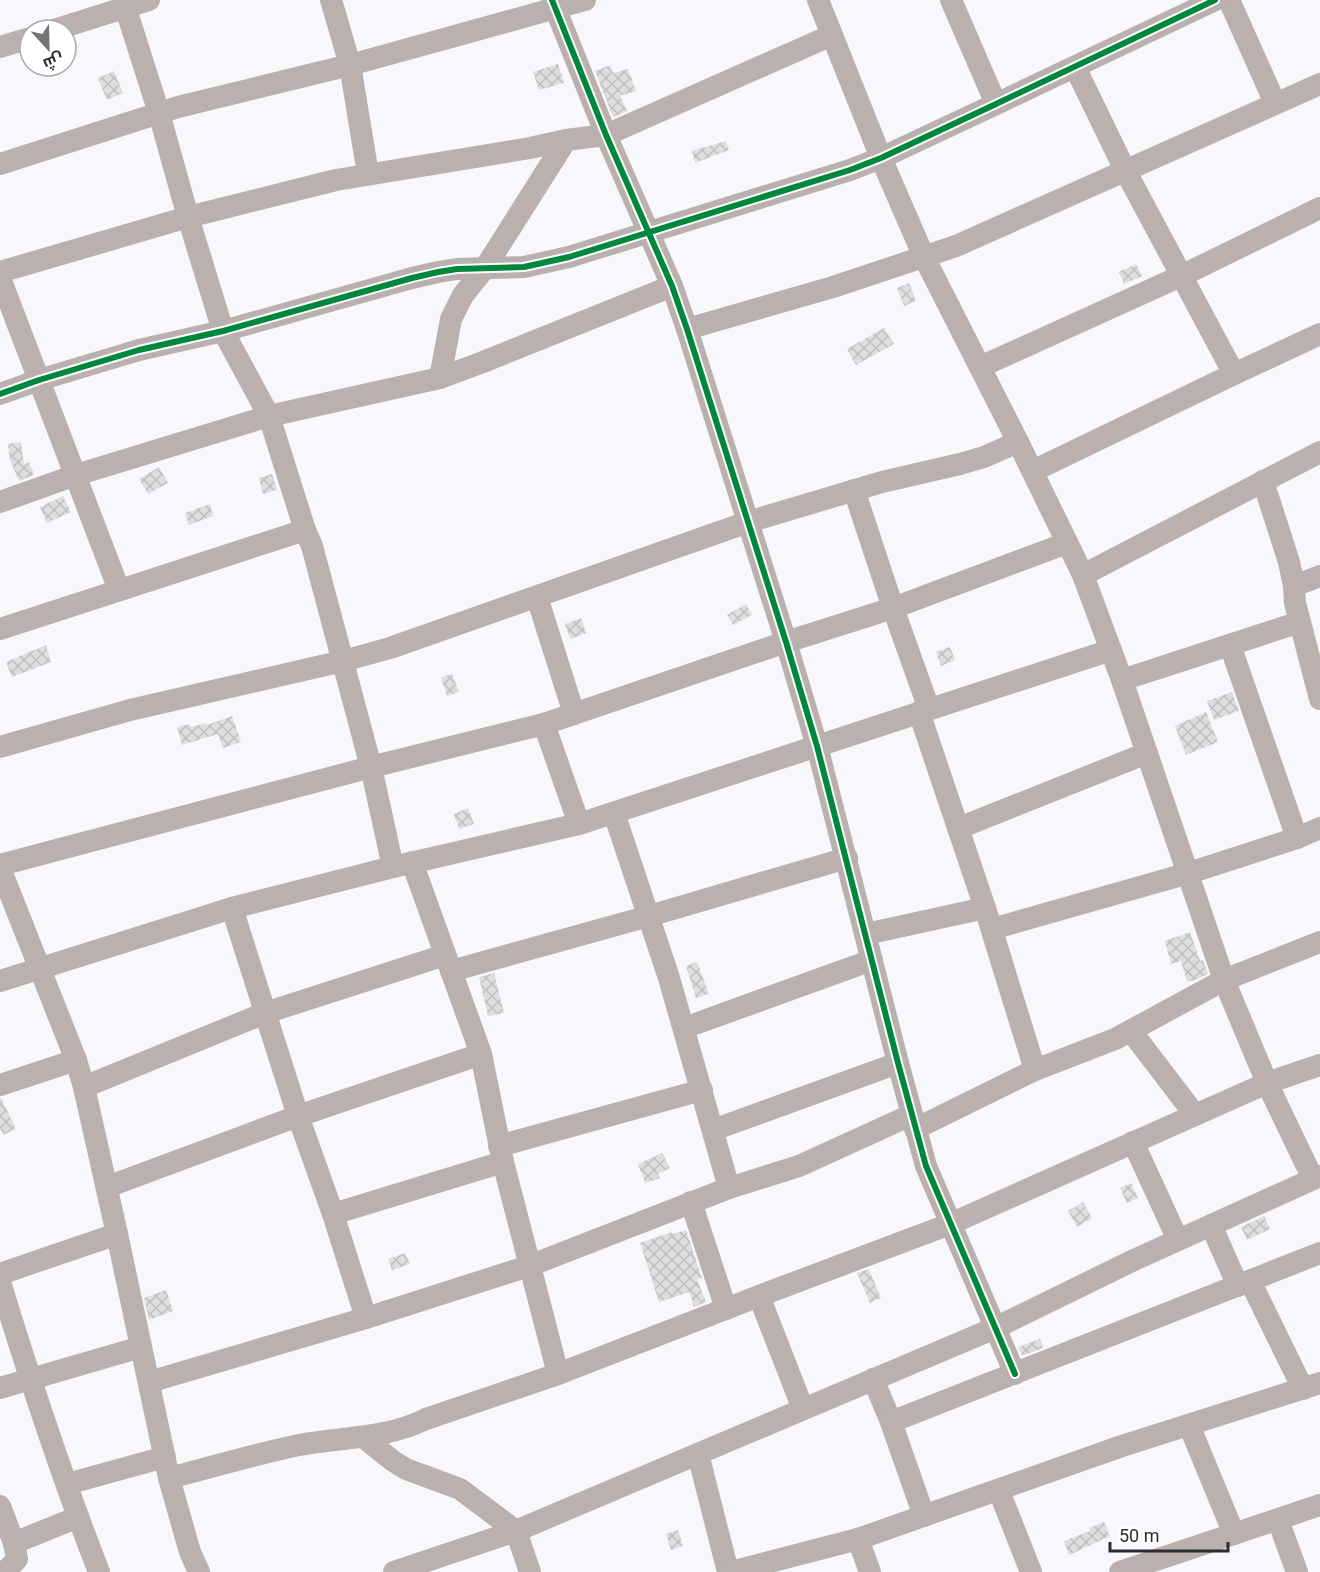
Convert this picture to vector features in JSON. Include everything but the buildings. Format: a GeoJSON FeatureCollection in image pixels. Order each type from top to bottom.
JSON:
{"type":"FeatureCollection","features":[{"type":"Feature","properties":{"kind":"street"},"geometry":{"type":"LineString","coordinates":[[78,21],[124,4],[149,0]]}},
{"type":"Feature","properties":{"kind":"street"},"geometry":{"type":"LineString","coordinates":[[330,0],[350,65],[369,174]]}},
{"type":"Feature","properties":{"kind":"street"},"geometry":{"type":"LineString","coordinates":[[0,164],[159,113],[350,65],[553,4],[585,0]]}},
{"type":"Feature","properties":{"kind":"street"},"geometry":{"type":"LineString","coordinates":[[394,1572],[516,1531],[995,1328],[1178,1240],[1316,1178],[1267,1083],[1224,980],[1112,650],[1083,575],[924,257],[881,158],[818,0]]}},
{"type":"Feature","properties":{"kind":"street"},"geometry":{"type":"LineString","coordinates":[[951,0],[996,104]]}},
{"type":"Feature","properties":{"kind":"street"},"geometry":{"type":"LineString","coordinates":[[0,394],[139,350],[223,331],[412,278],[438,272],[524,267],[549,262],[850,170],[881,158],[1075,67],[1190,5],[1215,0]]}},
{"type":"Feature","properties":{"kind":"street"},"geometry":{"type":"LineString","coordinates":[[1229,0],[1275,103]]}},
{"type":"Feature","properties":{"kind":"street"},"geometry":{"type":"LineString","coordinates":[[124,4],[159,113],[223,331],[269,416],[312,546],[371,767],[403,864],[448,963],[481,1054],[501,1154],[558,1374]]}},
{"type":"Feature","properties":{"kind":"street"},"geometry":{"type":"LineString","coordinates":[[553,4],[606,135],[672,286],[687,329],[817,746],[926,1166],[1015,1374]]}},
{"type":"Feature","properties":{"kind":"street"},"geometry":{"type":"LineString","coordinates":[[0,272],[188,217],[336,180],[606,135],[832,35]]}},
{"type":"Feature","properties":{"kind":"street"},"geometry":{"type":"LineString","coordinates":[[0,47],[18,42]]}},
{"type":"Feature","properties":{"kind":"street"},"geometry":{"type":"LineString","coordinates":[[1075,67],[1125,170],[1234,374]]}},
{"type":"Feature","properties":{"kind":"street"},"geometry":{"type":"LineString","coordinates":[[687,329],[796,298],[924,257],[982,235],[1320,84]]}},
{"type":"Feature","properties":{"kind":"street"},"geometry":{"type":"LineString","coordinates":[[440,378],[451,319],[463,295],[485,268],[566,140]]}},
{"type":"Feature","properties":{"kind":"street"},"geometry":{"type":"LineString","coordinates":[[980,367],[1181,276],[1320,208]]}},
{"type":"Feature","properties":{"kind":"street"},"geometry":{"type":"LineString","coordinates":[[0,278],[119,590]]}},
{"type":"Feature","properties":{"kind":"street"},"geometry":{"type":"LineString","coordinates":[[0,502],[269,416],[440,378],[672,286]]}},
{"type":"Feature","properties":{"kind":"street"},"geometry":{"type":"LineString","coordinates":[[1033,471],[1320,334]]}},
{"type":"Feature","properties":{"kind":"street"},"geometry":{"type":"LineString","coordinates":[[0,747],[130,710],[390,648],[748,522],[882,482],[984,457],[1018,442]]}},
{"type":"Feature","properties":{"kind":"street"},"geometry":{"type":"LineString","coordinates":[[1083,575],[1320,452]]}},
{"type":"Feature","properties":{"kind":"street"},"geometry":{"type":"LineString","coordinates":[[1263,481],[1289,562],[1295,603],[1319,690]]}},
{"type":"Feature","properties":{"kind":"street"},"geometry":{"type":"LineString","coordinates":[[854,490],[893,608],[958,828],[1035,1070]]}},
{"type":"Feature","properties":{"kind":"street"},"geometry":{"type":"LineString","coordinates":[[0,629],[305,530]]}},
{"type":"Feature","properties":{"kind":"street"},"geometry":{"type":"LineString","coordinates":[[199,1572],[190,1552],[167,1468],[84,1087],[76,1060],[0,866],[371,767],[544,724],[893,608],[1067,543]]}},
{"type":"Feature","properties":{"kind":"street"},"geometry":{"type":"LineString","coordinates":[[1294,586],[1320,576]]}},
{"type":"Feature","properties":{"kind":"street"},"geometry":{"type":"LineString","coordinates":[[537,597],[574,714]]}},
{"type":"Feature","properties":{"kind":"street"},"geometry":{"type":"LineString","coordinates":[[1122,680],[1300,622]]}},
{"type":"Feature","properties":{"kind":"street"},"geometry":{"type":"LineString","coordinates":[[1230,645],[1297,838]]}},
{"type":"Feature","properties":{"kind":"street"},"geometry":{"type":"LineString","coordinates":[[0,981],[232,908],[403,864],[579,824],[1112,650]]}},
{"type":"Feature","properties":{"kind":"street"},"geometry":{"type":"LineString","coordinates":[[544,724],[579,824]]}},
{"type":"Feature","properties":{"kind":"street"},"geometry":{"type":"LineString","coordinates":[[958,828],[1147,753]]}},
{"type":"Feature","properties":{"kind":"street"},"geometry":{"type":"LineString","coordinates":[[614,813],[684,1028],[729,1188]]}},
{"type":"Feature","properties":{"kind":"street"},"geometry":{"type":"LineString","coordinates":[[866,934],[988,918],[1189,873],[1297,838],[1320,828]]}},
{"type":"Feature","properties":{"kind":"street"},"geometry":{"type":"LineString","coordinates":[[84,1087],[265,1013],[448,963],[649,916],[847,858]]}},
{"type":"Feature","properties":{"kind":"street"},"geometry":{"type":"LineString","coordinates":[[232,908],[298,1116],[333,1214],[366,1318]]}},
{"type":"Feature","properties":{"kind":"street"},"geometry":{"type":"LineString","coordinates":[[148,1382],[366,1318],[529,1266],[729,1188],[799,1166],[1115,1039],[1224,980],[1320,942]]}},
{"type":"Feature","properties":{"kind":"street"},"geometry":{"type":"LineString","coordinates":[[684,1028],[872,960]]}},
{"type":"Feature","properties":{"kind":"street"},"geometry":{"type":"LineString","coordinates":[[1131,1031],[1195,1115]]}},
{"type":"Feature","properties":{"kind":"street"},"geometry":{"type":"LineString","coordinates":[[106,1187],[298,1116],[481,1054]]}},
{"type":"Feature","properties":{"kind":"street"},"geometry":{"type":"LineString","coordinates":[[0,1085],[76,1060]]}},
{"type":"Feature","properties":{"kind":"street"},"geometry":{"type":"LineString","coordinates":[[713,1130],[898,1063]]}},
{"type":"Feature","properties":{"kind":"street"},"geometry":{"type":"LineString","coordinates":[[67,1484],[402,1430],[426,1419],[558,1374],[950,1224],[1267,1083],[1320,1065]]}},
{"type":"Feature","properties":{"kind":"street"},"geometry":{"type":"LineString","coordinates":[[333,1214],[501,1154],[702,1090]]}},
{"type":"Feature","properties":{"kind":"street"},"geometry":{"type":"LineString","coordinates":[[1133,1142],[1178,1240]]}},
{"type":"Feature","properties":{"kind":"street"},"geometry":{"type":"LineString","coordinates":[[691,1203],[726,1309]]}},
{"type":"Feature","properties":{"kind":"street"},"geometry":{"type":"LineString","coordinates":[[698,1454],[730,1572],[858,1539],[1122,1446],[1312,1386],[1244,1284],[1211,1225]]}},
{"type":"Feature","properties":{"kind":"street"},"geometry":{"type":"LineString","coordinates":[[0,1274],[117,1234]]}},
{"type":"Feature","properties":{"kind":"street"},"geometry":{"type":"LineString","coordinates":[[891,1422],[1320,1253]]}},
{"type":"Feature","properties":{"kind":"street"},"geometry":{"type":"LineString","coordinates":[[0,1282],[29,1379],[99,1572]]}},
{"type":"Feature","properties":{"kind":"street"},"geometry":{"type":"LineString","coordinates":[[759,1296],[803,1409]]}},
{"type":"Feature","properties":{"kind":"street"},"geometry":{"type":"LineString","coordinates":[[0,1388],[141,1347]]}},
{"type":"Feature","properties":{"kind":"street"},"geometry":{"type":"LineString","coordinates":[[873,1379],[891,1422],[924,1516]]}},
{"type":"Feature","properties":{"kind":"street"},"geometry":{"type":"LineString","coordinates":[[1189,1425],[1234,1534]]}},
{"type":"Feature","properties":{"kind":"street"},"geometry":{"type":"LineString","coordinates":[[363,1437],[406,1469],[460,1489],[516,1531],[530,1572]]}},
{"type":"Feature","properties":{"kind":"street"},"geometry":{"type":"LineString","coordinates":[[999,1491],[1031,1572]]}},
{"type":"Feature","properties":{"kind":"street"},"geometry":{"type":"LineString","coordinates":[[1120,1572],[1320,1505]]}},
{"type":"Feature","properties":{"kind":"street"},"geometry":{"type":"LineString","coordinates":[[0,1506],[14,1543],[17,1559],[7,1570],[0,1572]]}},
{"type":"Feature","properties":{"kind":"street"},"geometry":{"type":"LineString","coordinates":[[14,1543],[78,1517]]}},
{"type":"Feature","properties":{"kind":"street"},"geometry":{"type":"LineString","coordinates":[[1278,1520],[1297,1572]]}},
{"type":"Feature","properties":{"kind":"street"},"geometry":{"type":"LineString","coordinates":[[858,1539],[870,1572]]}},
{"type":"Feature","properties":{"kind":"cycle path"},"geometry":{"type":"LineString","coordinates":[[552,0],[606,135],[672,286],[687,329],[817,746],[926,1166],[1015,1374]]}},
{"type":"Feature","properties":{"kind":"cycle path"},"geometry":{"type":"LineString","coordinates":[[0,394],[139,350],[223,331],[412,278],[457,269],[524,267],[569,257],[850,170],[881,158],[1215,0]]}}]}
